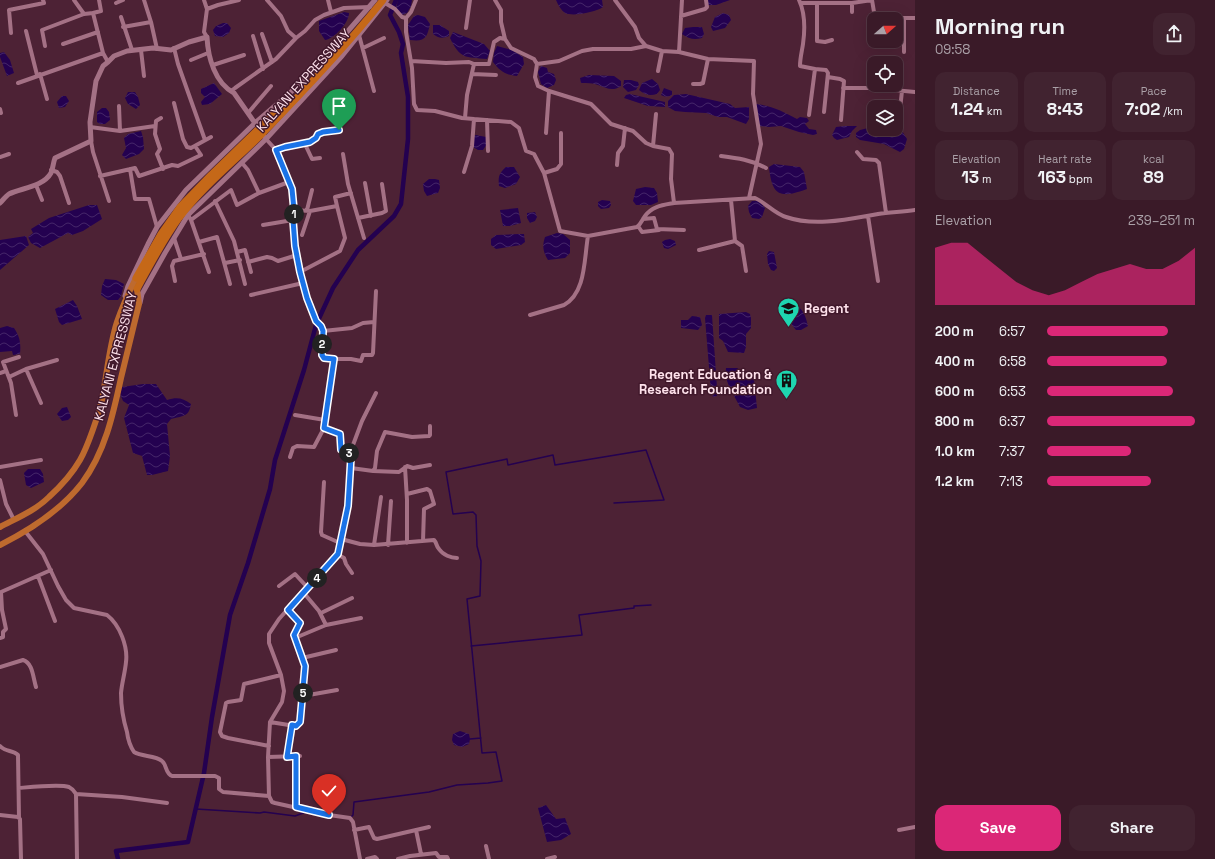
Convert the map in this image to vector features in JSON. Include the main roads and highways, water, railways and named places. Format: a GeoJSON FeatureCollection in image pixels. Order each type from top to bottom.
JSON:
{"type":"FeatureCollection","features":[{"type":"Feature","properties":{"kind":"highway","name":"KALYANI EXPRESSWAY"},"geometry":{"type":"LineString","coordinates":[[0,527],[28,512],[49,498],[67,479],[81,459],[102,400],[110,349],[124,301],[161,234],[180,207],[211,175],[298,92],[384,1]]}},
{"type":"Feature","properties":{"kind":"highway","name":"KALYANI EXPRESSWAY"},"geometry":{"type":"LineString","coordinates":[[0,545],[25,531],[60,506],[81,483],[91,469],[103,445],[115,404],[140,304],[137,289],[161,244],[179,218],[197,196],[257,138],[340,51],[384,1]]}},
{"type":"Feature","properties":{"kind":"water"},"geometry":{"type":"Polygon","coordinates":[[[398,0],[412,0],[411,6],[407,13],[402,15],[396,8],[398,0]]]}},
{"type":"Feature","properties":{"kind":"water"},"geometry":{"type":"Polygon","coordinates":[[[556,0],[602,0],[603,7],[595,11],[569,14],[562,10],[556,0]]]}},
{"type":"Feature","properties":{"kind":"water"},"geometry":{"type":"Polygon","coordinates":[[[705,0],[730,0],[716,5],[707,5],[705,0]]]}},
{"type":"Feature","properties":{"kind":"water"},"geometry":{"type":"Polygon","coordinates":[[[344,12],[349,13],[344,26],[333,37],[325,40],[319,31],[319,21],[344,12]]]}},
{"type":"Feature","properties":{"kind":"water"},"geometry":{"type":"Polygon","coordinates":[[[723,13],[729,15],[731,20],[725,28],[713,31],[711,27],[715,17],[723,13]]]}},
{"type":"Feature","properties":{"kind":"water"},"geometry":{"type":"Polygon","coordinates":[[[418,15],[425,17],[430,24],[428,33],[422,40],[410,40],[408,25],[414,16],[418,15]]]}},
{"type":"Feature","properties":{"kind":"water"},"geometry":{"type":"Polygon","coordinates":[[[227,23],[231,28],[229,33],[223,37],[215,36],[213,30],[216,26],[227,23]]]}},
{"type":"Feature","properties":{"kind":"water"},"geometry":{"type":"Polygon","coordinates":[[[433,25],[440,25],[449,31],[449,36],[442,38],[433,34],[433,25]]]}},
{"type":"Feature","properties":{"kind":"water"},"geometry":{"type":"Polygon","coordinates":[[[702,27],[704,34],[702,38],[692,39],[682,34],[685,28],[702,27]]]}},
{"type":"Feature","properties":{"kind":"water"},"geometry":{"type":"Polygon","coordinates":[[[453,32],[484,44],[490,51],[487,59],[468,57],[460,53],[450,38],[453,32]]]}},
{"type":"Feature","properties":{"kind":"water"},"geometry":{"type":"Polygon","coordinates":[[[497,46],[512,50],[523,57],[524,64],[517,76],[509,75],[503,72],[493,62],[494,53],[497,46]]]}},
{"type":"Feature","properties":{"kind":"water"},"geometry":{"type":"Polygon","coordinates":[[[4,52],[10,60],[14,73],[7,76],[0,57],[0,53],[4,52]]]}},
{"type":"Feature","properties":{"kind":"water"},"geometry":{"type":"Polygon","coordinates":[[[541,66],[547,68],[548,72],[554,74],[556,80],[554,85],[547,88],[541,84],[538,72],[541,66]]]}},
{"type":"Feature","properties":{"kind":"water"},"geometry":{"type":"Polygon","coordinates":[[[589,75],[614,76],[621,81],[621,86],[612,89],[594,84],[581,83],[580,78],[589,75]]]}},
{"type":"Feature","properties":{"kind":"water"},"geometry":{"type":"Polygon","coordinates":[[[652,79],[658,84],[660,90],[657,94],[648,95],[639,90],[642,83],[652,79]]]}},
{"type":"Feature","properties":{"kind":"water"},"geometry":{"type":"Polygon","coordinates":[[[624,80],[638,82],[639,85],[636,90],[628,92],[623,87],[624,80]]]}},
{"type":"Feature","properties":{"kind":"water"},"geometry":{"type":"Polygon","coordinates":[[[214,83],[222,94],[210,104],[202,105],[201,102],[205,97],[201,93],[201,89],[214,83]]]}},
{"type":"Feature","properties":{"kind":"water"},"geometry":{"type":"Polygon","coordinates":[[[664,88],[672,91],[672,95],[661,95],[664,88]]]}},
{"type":"Feature","properties":{"kind":"water"},"geometry":{"type":"Polygon","coordinates":[[[128,92],[135,92],[138,97],[140,105],[136,109],[128,104],[125,98],[128,92]]]}},
{"type":"Feature","properties":{"kind":"water"},"geometry":{"type":"Polygon","coordinates":[[[630,94],[665,102],[665,107],[648,106],[624,98],[626,95],[630,94]]]}},
{"type":"Feature","properties":{"kind":"water"},"geometry":{"type":"Polygon","coordinates":[[[686,94],[730,104],[735,108],[749,107],[749,119],[746,124],[727,117],[718,117],[706,113],[675,111],[668,107],[668,101],[674,95],[686,94]]]}},
{"type":"Feature","properties":{"kind":"water"},"geometry":{"type":"Polygon","coordinates":[[[62,96],[66,96],[69,101],[65,107],[59,108],[57,102],[62,96]]]}},
{"type":"Feature","properties":{"kind":"water"},"geometry":{"type":"Polygon","coordinates":[[[756,104],[777,109],[797,119],[800,117],[807,118],[809,121],[805,124],[809,129],[816,130],[817,134],[813,135],[799,132],[781,126],[759,126],[756,104]]]}},
{"type":"Feature","properties":{"kind":"water"},"geometry":{"type":"Polygon","coordinates":[[[102,108],[106,108],[109,112],[110,120],[105,124],[100,124],[97,122],[97,112],[102,108]]]}},
{"type":"Feature","properties":{"kind":"water"},"geometry":{"type":"Polygon","coordinates":[[[857,126],[849,137],[837,140],[834,138],[832,135],[836,127],[857,126]]]}},
{"type":"Feature","properties":{"kind":"water"},"geometry":{"type":"Polygon","coordinates":[[[867,128],[867,136],[903,136],[903,133],[907,139],[904,149],[900,152],[884,144],[860,140],[856,137],[856,133],[867,128]]]}},
{"type":"Feature","properties":{"kind":"water"},"geometry":{"type":"Polygon","coordinates":[[[141,131],[144,149],[139,154],[126,159],[122,155],[126,148],[124,138],[128,134],[141,131]]]}},
{"type":"Feature","properties":{"kind":"water"},"geometry":{"type":"Polygon","coordinates":[[[476,135],[486,137],[487,144],[483,150],[478,150],[473,147],[472,137],[476,135]]]}},
{"type":"Feature","properties":{"kind":"water"},"geometry":{"type":"Polygon","coordinates":[[[774,164],[800,167],[804,172],[807,189],[790,194],[779,193],[772,184],[770,177],[769,167],[774,164]]]}},
{"type":"Feature","properties":{"kind":"water"},"geometry":{"type":"Polygon","coordinates":[[[506,167],[514,167],[520,177],[516,184],[505,188],[499,186],[499,180],[500,173],[506,167]]]}},
{"type":"Feature","properties":{"kind":"water"},"geometry":{"type":"Polygon","coordinates":[[[429,179],[439,180],[440,188],[438,193],[427,196],[424,191],[423,184],[429,179]]]}},
{"type":"Feature","properties":{"kind":"water"},"geometry":{"type":"Polygon","coordinates":[[[645,187],[654,188],[657,193],[658,202],[651,205],[636,205],[633,201],[636,189],[645,187]]]}},
{"type":"Feature","properties":{"kind":"water"},"geometry":{"type":"Polygon","coordinates":[[[602,200],[610,201],[611,205],[609,208],[601,209],[598,206],[598,202],[602,200]]]}},
{"type":"Feature","properties":{"kind":"water"},"geometry":{"type":"Polygon","coordinates":[[[752,201],[759,201],[765,208],[762,217],[759,219],[752,218],[749,212],[748,206],[752,201]]]}},
{"type":"Feature","properties":{"kind":"water"},"geometry":{"type":"Polygon","coordinates":[[[89,205],[97,205],[102,219],[83,231],[72,235],[68,233],[40,248],[31,243],[28,237],[33,233],[31,229],[49,218],[89,205]]]}},
{"type":"Feature","properties":{"kind":"water"},"geometry":{"type":"Polygon","coordinates":[[[518,208],[521,223],[503,226],[500,210],[518,208]]]}},
{"type":"Feature","properties":{"kind":"water"},"geometry":{"type":"Polygon","coordinates":[[[535,212],[537,217],[535,221],[530,223],[527,218],[527,213],[535,212]]]}},
{"type":"Feature","properties":{"kind":"water"},"geometry":{"type":"Polygon","coordinates":[[[557,233],[563,234],[570,240],[570,253],[565,258],[548,260],[544,249],[545,237],[557,233]]]}},
{"type":"Feature","properties":{"kind":"water"},"geometry":{"type":"Polygon","coordinates":[[[524,234],[525,242],[521,245],[496,249],[491,245],[491,239],[496,235],[524,234]]]}},
{"type":"Feature","properties":{"kind":"water"},"geometry":{"type":"Polygon","coordinates":[[[26,236],[29,245],[0,270],[0,240],[26,236]]]}},
{"type":"Feature","properties":{"kind":"water"},"geometry":{"type":"Polygon","coordinates":[[[670,239],[675,241],[676,245],[668,249],[664,248],[662,242],[670,239]]]}},
{"type":"Feature","properties":{"kind":"water"},"geometry":{"type":"Polygon","coordinates":[[[769,251],[774,252],[777,268],[774,271],[771,270],[768,264],[767,254],[769,251]]]}},
{"type":"Feature","properties":{"kind":"water"},"geometry":{"type":"Polygon","coordinates":[[[105,279],[116,280],[124,284],[121,296],[118,300],[108,300],[101,295],[102,286],[105,279]]]}},
{"type":"Feature","properties":{"kind":"water"},"geometry":{"type":"Polygon","coordinates":[[[73,300],[82,319],[62,325],[59,322],[55,309],[73,300]]]}},
{"type":"Feature","properties":{"kind":"water"},"geometry":{"type":"Polygon","coordinates":[[[797,306],[803,312],[808,326],[801,330],[796,330],[791,324],[788,314],[791,309],[797,306]]]}},
{"type":"Feature","properties":{"kind":"water"},"geometry":{"type":"Polygon","coordinates":[[[746,312],[750,314],[751,328],[746,334],[746,347],[744,353],[728,352],[723,341],[719,338],[719,314],[746,312]]]}},
{"type":"Feature","properties":{"kind":"water"},"geometry":{"type":"Polygon","coordinates":[[[706,315],[712,315],[717,388],[717,396],[713,397],[711,392],[706,315]]]}},
{"type":"Feature","properties":{"kind":"water"},"geometry":{"type":"Polygon","coordinates":[[[692,316],[700,317],[702,325],[698,330],[681,328],[681,320],[688,320],[692,316]]]}},
{"type":"Feature","properties":{"kind":"water"},"geometry":{"type":"Polygon","coordinates":[[[7,326],[14,328],[18,334],[20,354],[13,355],[12,351],[0,352],[0,328],[7,326]]]}},
{"type":"Feature","properties":{"kind":"water"},"geometry":{"type":"Polygon","coordinates":[[[726,368],[738,368],[738,378],[754,379],[757,408],[748,410],[740,407],[726,379],[726,368]]]}},
{"type":"Feature","properties":{"kind":"water"},"geometry":{"type":"Polygon","coordinates":[[[156,384],[167,400],[180,399],[191,404],[187,414],[171,419],[167,424],[170,456],[168,471],[152,475],[147,475],[142,456],[133,453],[124,418],[129,405],[123,401],[120,394],[122,387],[156,384]]]}},
{"type":"Feature","properties":{"kind":"water"},"geometry":{"type":"Polygon","coordinates":[[[67,407],[71,417],[68,420],[62,421],[57,414],[62,408],[67,407]]]}},
{"type":"Feature","properties":{"kind":"water"},"geometry":{"type":"Polygon","coordinates":[[[28,469],[40,469],[43,474],[44,482],[31,488],[26,485],[24,473],[28,469]]]}},
{"type":"Feature","properties":{"kind":"water"},"geometry":{"type":"Polygon","coordinates":[[[460,731],[469,734],[470,739],[469,744],[462,747],[454,745],[452,740],[453,734],[460,731]]]}},
{"type":"Feature","properties":{"kind":"water"},"geometry":{"type":"Polygon","coordinates":[[[546,805],[556,819],[565,818],[571,834],[561,840],[547,842],[538,808],[546,805]]]}},
{"type":"Feature","properties":{"kind":"waterway"},"geometry":{"type":"LineString","coordinates":[[118,859],[116,851],[188,842],[204,773],[230,615],[248,563],[270,489],[275,460],[304,370],[316,325],[333,288],[358,250],[394,216],[401,204],[408,139],[408,97],[401,53],[403,44],[399,32],[390,15],[396,0]]}},
{"type":"Feature","properties":{"kind":"waterway"},"geometry":{"type":"LineString","coordinates":[[350,818],[353,815],[354,802],[429,792],[457,785],[502,781],[496,752],[482,753],[467,599],[480,596],[481,561],[477,546],[476,515],[473,512],[453,514],[446,472],[507,459],[508,465],[553,455],[555,465],[646,450],[664,500],[614,503]]}},
{"type":"Feature","properties":{"kind":"waterway"},"geometry":{"type":"LineString","coordinates":[[471,646],[582,635],[579,615],[634,608],[634,606],[651,605]]}},
{"type":"Feature","properties":{"kind":"waterway"},"geometry":{"type":"LineString","coordinates":[[470,739],[481,738]]}},
{"type":"Feature","properties":{"kind":"waterway"},"geometry":{"type":"LineString","coordinates":[[196,809],[264,812],[295,816],[306,812],[330,817]]}},
{"type":"Feature","properties":{"kind":"place","name":"Regent"},"geometry":{"type":"Point","coordinates":[789,328]}},
{"type":"Feature","properties":{"kind":"place","name":"Regent Education & Research Foundation"},"geometry":{"type":"Point","coordinates":[787,400]}}]}
